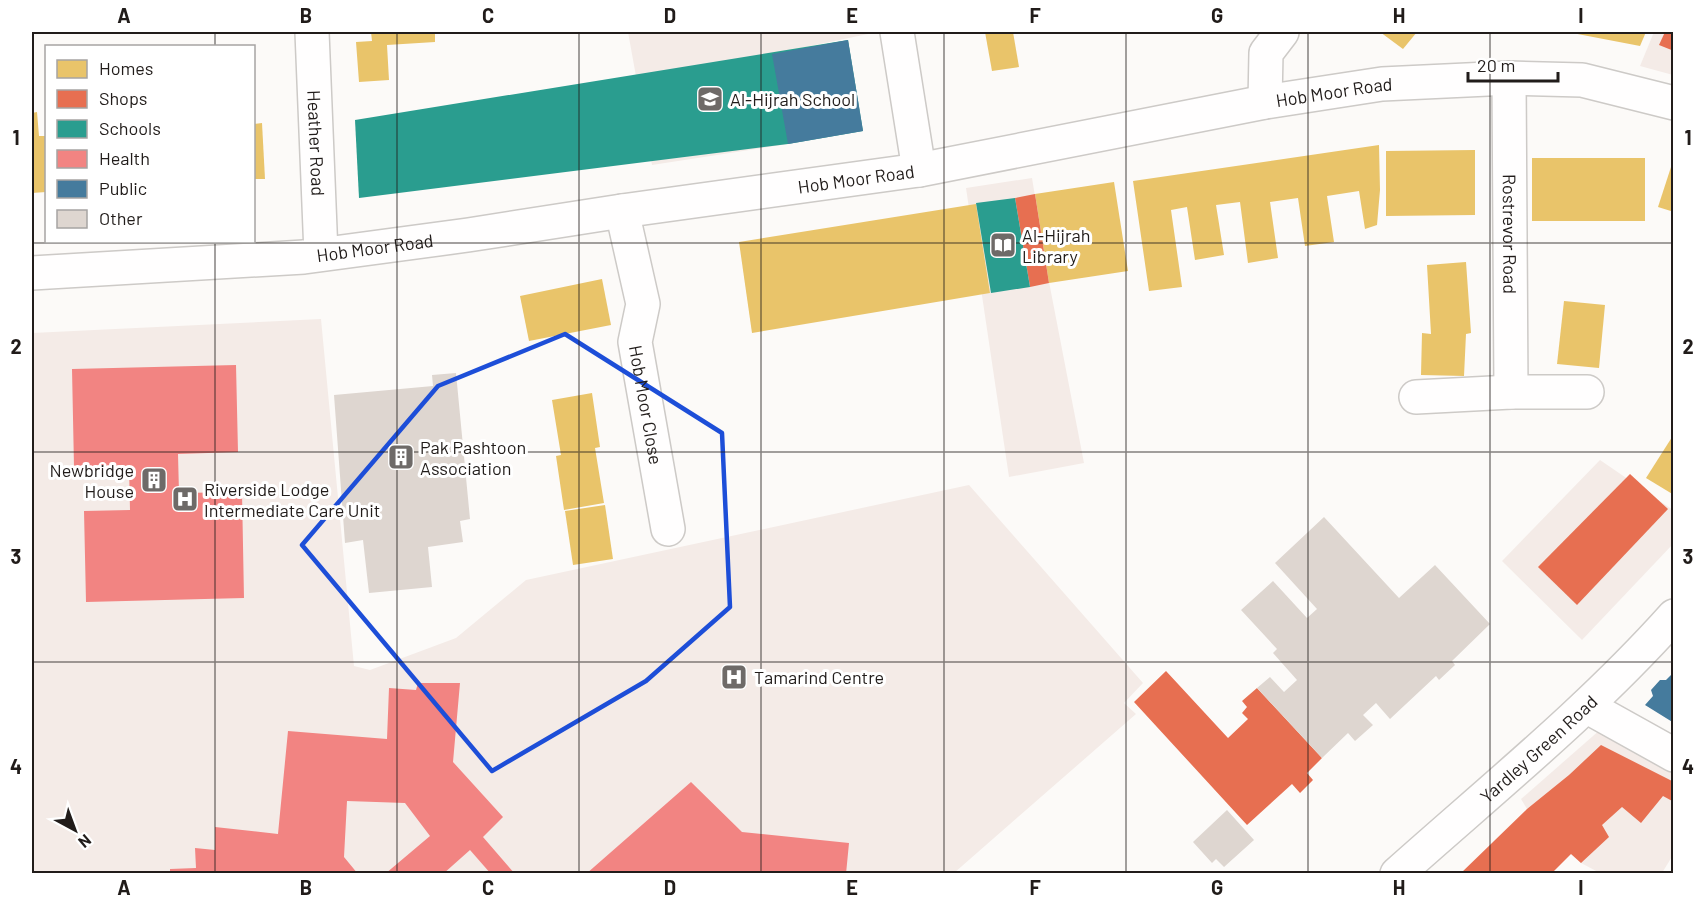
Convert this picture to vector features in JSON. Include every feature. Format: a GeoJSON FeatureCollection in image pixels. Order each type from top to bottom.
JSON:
{"type":"FeatureCollection","features":[{"type":"Feature","properties":{"kind":"street","name":"Heather Road"},"geometry":{"type":"LineString","coordinates":[[312,32],[321,254]]}},
{"type":"Feature","properties":{"kind":"street"},"geometry":{"type":"LineString","coordinates":[[897,32],[919,170]]}},
{"type":"Feature","properties":{"kind":"street"},"geometry":{"type":"LineString","coordinates":[[1265,102],[1266,52],[1282,32]]}},
{"type":"Feature","properties":{"kind":"street","name":"Hob Moor Road"},"geometry":{"type":"LineString","coordinates":[[32,273],[304,257],[468,235],[919,170],[1265,102],[1382,84],[1509,78],[1582,80],[1674,103]]}},
{"type":"Feature","properties":{"kind":"street","name":"Rostrevor Road"},"geometry":{"type":"LineString","coordinates":[[1509,78],[1511,392]]}},
{"type":"Feature","properties":{"kind":"street","name":"Hob Moor Close"},"geometry":{"type":"LineString","coordinates":[[622,211],[643,304],[635,342],[668,529]]}},
{"type":"Feature","properties":{"kind":"street"},"geometry":{"type":"LineString","coordinates":[[1416,398],[1511,392],[1587,392]]}},
{"type":"Feature","properties":{"kind":"street","name":"Yardley Green Road"},"geometry":{"type":"LineString","coordinates":[[1397,873],[1586,706],[1674,616]]}},
{"type":"Feature","properties":{"kind":"street"},"geometry":{"type":"LineString","coordinates":[[1586,706],[1674,755]]}},
{"type":"Feature","properties":{"kind":"highlighted area"},"geometry":{"type":"Polygon","coordinates":[[[565,334],[722,433],[730,607],[646,681],[492,771],[302,545],[438,386],[565,334]]]}},
{"type":"Feature","properties":{"kind":"shaded area","name":"Al-Hijrah School"},"geometry":{"type":"Polygon","coordinates":[[[628,32],[867,32],[868,34],[772,54],[788,144],[652,165],[628,32]]]}},
{"type":"Feature","properties":{"kind":"shaded area"},"geometry":{"type":"Polygon","coordinates":[[[1654,32],[1673,32],[1673,75],[1640,66],[1654,32]]]}},
{"type":"Feature","properties":{"kind":"shaded area"},"geometry":{"type":"Polygon","coordinates":[[[1032,178],[1050,287],[1084,463],[1009,477],[966,188],[1032,178]]]}},
{"type":"Feature","properties":{"kind":"shaded area","name":"Tamarind Centre"},"geometry":{"type":"Polygon","coordinates":[[[321,319],[354,666],[370,670],[456,638],[526,580],[969,485],[1143,683],[1124,703],[1136,714],[954,873],[32,873],[32,333],[321,319]]]}},
{"type":"Feature","properties":{"kind":"shaded area"},"geometry":{"type":"Polygon","coordinates":[[[1600,460],[1673,510],[1673,544],[1582,640],[1502,561],[1600,460]]]}},
{"type":"Feature","properties":{"kind":"shaded area"},"geometry":{"type":"Polygon","coordinates":[[[1601,729],[1673,772],[1673,855],[1662,873],[1600,873],[1581,863],[1571,854],[1527,809],[1521,799],[1601,729]]]}},
{"type":"Feature","properties":{"kind":"building: Homes"},"geometry":{"type":"Polygon","coordinates":[[[371,32],[435,32],[435,42],[387,45],[389,80],[359,82],[356,42],[372,41],[371,32]]]}},
{"type":"Feature","properties":{"kind":"building: Homes"},"geometry":{"type":"Polygon","coordinates":[[[985,32],[1013,32],[1019,67],[992,71],[985,32]]]}},
{"type":"Feature","properties":{"kind":"building: Homes"},"geometry":{"type":"Polygon","coordinates":[[[1380,32],[1417,32],[1403,49],[1380,32]]]}},
{"type":"Feature","properties":{"kind":"building: Homes"},"geometry":{"type":"Polygon","coordinates":[[[1567,32],[1646,32],[1640,46],[1567,32]]]}},
{"type":"Feature","properties":{"kind":"building: Homes"},"geometry":{"type":"Polygon","coordinates":[[[37,112],[39,136],[45,136],[45,192],[32,193],[32,113],[37,112]]]}},
{"type":"Feature","properties":{"kind":"building: Homes"},"geometry":{"type":"Polygon","coordinates":[[[262,123],[265,179],[255,179],[255,124],[262,123]]]}},
{"type":"Feature","properties":{"kind":"building: Homes"},"geometry":{"type":"Polygon","coordinates":[[[1379,145],[1380,190],[1377,225],[1365,229],[1359,191],[1327,196],[1334,242],[1305,246],[1298,198],[1270,202],[1278,258],[1248,263],[1240,202],[1216,205],[1224,255],[1195,260],[1187,207],[1171,210],[1182,287],[1149,291],[1133,181],[1379,145]]]}},
{"type":"Feature","properties":{"kind":"building: Homes"},"geometry":{"type":"Polygon","coordinates":[[[1475,150],[1475,215],[1386,216],[1386,151],[1475,150]]]}},
{"type":"Feature","properties":{"kind":"building: Homes"},"geometry":{"type":"Polygon","coordinates":[[[1532,158],[1645,158],[1645,221],[1532,221],[1532,158]]]}},
{"type":"Feature","properties":{"kind":"building: Homes"},"geometry":{"type":"Polygon","coordinates":[[[1671,167],[1674,168],[1674,212],[1658,207],[1671,167]]]}},
{"type":"Feature","properties":{"kind":"building: Homes"},"geometry":{"type":"Polygon","coordinates":[[[1114,182],[1128,271],[1049,283],[1035,194],[1114,182]]]}},
{"type":"Feature","properties":{"kind":"building: Homes"},"geometry":{"type":"Polygon","coordinates":[[[976,204],[990,293],[752,333],[739,242],[976,204]]]}},
{"type":"Feature","properties":{"kind":"building: Homes"},"geometry":{"type":"Polygon","coordinates":[[[1466,262],[1471,333],[1466,334],[1464,376],[1421,375],[1422,333],[1431,334],[1427,265],[1466,262]]]}},
{"type":"Feature","properties":{"kind":"building: Homes"},"geometry":{"type":"Polygon","coordinates":[[[602,279],[611,325],[529,341],[520,296],[602,279]]]}},
{"type":"Feature","properties":{"kind":"building: Homes"},"geometry":{"type":"Polygon","coordinates":[[[1564,301],[1605,305],[1599,368],[1557,364],[1564,301]]]}},
{"type":"Feature","properties":{"kind":"building: Homes"},"geometry":{"type":"Polygon","coordinates":[[[592,393],[600,447],[595,448],[604,503],[564,510],[556,456],[561,455],[552,400],[592,393]]]}},
{"type":"Feature","properties":{"kind":"building: Homes"},"geometry":{"type":"Polygon","coordinates":[[[1674,434],[1674,495],[1646,478],[1674,434]]]}},
{"type":"Feature","properties":{"kind":"building: Homes"},"geometry":{"type":"Polygon","coordinates":[[[605,505],[613,559],[573,565],[565,511],[605,505]]]}},
{"type":"Feature","properties":{"kind":"building: Shops"},"geometry":{"type":"Polygon","coordinates":[[[1665,32],[1674,32],[1674,51],[1659,45],[1665,32]]]}},
{"type":"Feature","properties":{"kind":"building: Shops"},"geometry":{"type":"Polygon","coordinates":[[[1035,194],[1049,283],[1030,287],[1015,198],[1035,194]]]}},
{"type":"Feature","properties":{"kind":"building: Shops"},"geometry":{"type":"Polygon","coordinates":[[[1630,474],[1668,509],[1577,605],[1538,567],[1630,474]]]}},
{"type":"Feature","properties":{"kind":"building: Shops"},"geometry":{"type":"Polygon","coordinates":[[[1166,671],[1228,738],[1248,719],[1242,713],[1247,707],[1242,701],[1257,688],[1322,758],[1307,773],[1313,780],[1300,793],[1292,784],[1247,825],[1134,702],[1166,671]]]}},
{"type":"Feature","properties":{"kind":"building: Shops"},"geometry":{"type":"Polygon","coordinates":[[[1601,745],[1674,782],[1674,802],[1663,796],[1641,823],[1622,807],[1602,825],[1609,837],[1581,863],[1571,854],[1551,874],[1460,874],[1527,809],[1601,745]]]}},
{"type":"Feature","properties":{"kind":"building: Schools"},"geometry":{"type":"Polygon","coordinates":[[[848,40],[863,131],[788,144],[359,198],[355,120],[848,40]]]}},
{"type":"Feature","properties":{"kind":"building: Schools","name":"Al-Hijrah Library"},"geometry":{"type":"Polygon","coordinates":[[[1015,198],[1030,287],[991,293],[976,203],[1015,198]]]}},
{"type":"Feature","properties":{"kind":"building: Health","name":"Newbridge House"},"geometry":{"type":"Polygon","coordinates":[[[236,365],[238,452],[178,454],[179,493],[242,492],[244,598],[86,602],[84,511],[130,510],[129,466],[74,467],[72,369],[236,365]]]}},
{"type":"Feature","properties":{"kind":"building: Health"},"geometry":{"type":"Polygon","coordinates":[[[418,683],[460,683],[453,762],[503,817],[483,837],[515,874],[491,874],[470,850],[443,874],[385,874],[430,836],[405,803],[347,801],[344,857],[358,874],[170,874],[170,869],[196,868],[195,848],[215,850],[215,827],[278,834],[288,731],[387,739],[389,688],[416,690],[418,683]]]}},
{"type":"Feature","properties":{"kind":"building: Health"},"geometry":{"type":"Polygon","coordinates":[[[691,782],[742,832],[849,843],[846,874],[586,874],[691,782]]]}},
{"type":"Feature","properties":{"kind":"building: Public"},"geometry":{"type":"Polygon","coordinates":[[[848,40],[863,131],[788,144],[772,54],[848,40]]]}},
{"type":"Feature","properties":{"kind":"building: Public"},"geometry":{"type":"Polygon","coordinates":[[[1674,672],[1674,723],[1645,705],[1653,696],[1651,690],[1660,680],[1666,680],[1674,672]]]}},
{"type":"Feature","properties":{"kind":"building: Other","name":"Pak Pashtoon Association"},"geometry":{"type":"Polygon","coordinates":[[[456,373],[470,519],[460,521],[463,542],[428,547],[432,587],[369,593],[363,540],[345,543],[334,395],[433,386],[432,375],[456,373]]]}},
{"type":"Feature","properties":{"kind":"building: Other"},"geometry":{"type":"Polygon","coordinates":[[[1324,517],[1399,598],[1435,565],[1490,624],[1452,661],[1455,665],[1439,680],[1436,676],[1390,719],[1376,703],[1363,715],[1373,725],[1355,741],[1348,733],[1322,758],[1257,688],[1270,677],[1284,692],[1297,680],[1273,653],[1277,649],[1241,610],[1273,581],[1307,618],[1317,609],[1275,563],[1324,517]]]}},
{"type":"Feature","properties":{"kind":"building: Other"},"geometry":{"type":"Polygon","coordinates":[[[1227,810],[1254,840],[1224,867],[1216,859],[1212,863],[1193,842],[1227,810]]]}},
{"type":"Feature","properties":{"kind":"place","name":"Al-Hijrah School"},"geometry":{"type":"Point","coordinates":[710,99]}},
{"type":"Feature","properties":{"kind":"place","name":"Al-Hijrah Library"},"geometry":{"type":"Point","coordinates":[1003,245]}},
{"type":"Feature","properties":{"kind":"place","name":"Pak Pashtoon Association"},"geometry":{"type":"Point","coordinates":[401,457]}},
{"type":"Feature","properties":{"kind":"place","name":"Newbridge House"},"geometry":{"type":"Point","coordinates":[154,480]}},
{"type":"Feature","properties":{"kind":"place","name":"Riverside Lodge Intermediate Care Unit"},"geometry":{"type":"Point","coordinates":[185,499]}},
{"type":"Feature","properties":{"kind":"place","name":"Tamarind Centre"},"geometry":{"type":"Point","coordinates":[734,677]}}]}
